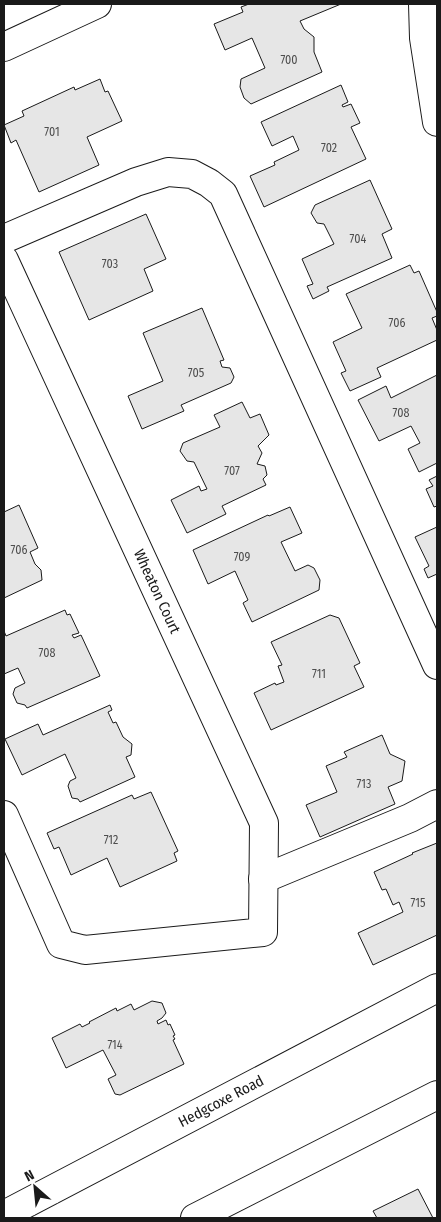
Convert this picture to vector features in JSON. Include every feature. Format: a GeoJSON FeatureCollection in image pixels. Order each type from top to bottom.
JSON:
{"type":"FeatureCollection","features":[{"type":"Feature","properties":{"kind":"street"},"geometry":{"type":"LineString","coordinates":[[4,47],[98,4]]}},
{"type":"Feature","properties":{"kind":"street"},"geometry":{"type":"LineString","coordinates":[[423,4],[424,38],[436,107]]}},
{"type":"Feature","properties":{"kind":"street"},"geometry":{"type":"LineString","coordinates":[[4,239],[136,182],[168,172],[192,174],[209,183],[223,194],[437,665]]}},
{"type":"Feature","properties":{"kind":"street","name":"Wheaton Court"},"geometry":{"type":"LineString","coordinates":[[4,260],[264,823],[263,932],[85,950],[61,944],[4,815]]}},
{"type":"Feature","properties":{"kind":"street"},"geometry":{"type":"LineString","coordinates":[[263,879],[410,818],[437,804]]}},
{"type":"Feature","properties":{"kind":"street","name":"Hedgcoxe Road"},"geometry":{"type":"LineString","coordinates":[[4,1215],[437,988]]}},
{"type":"Feature","properties":{"kind":"street"},"geometry":{"type":"LineString","coordinates":[[195,1218],[437,1095]]}},
{"type":"Feature","properties":{"kind":"building"},"geometry":{"type":"Polygon","coordinates":[[[249,4],[341,4],[300,21],[304,29],[314,37],[314,52],[322,72],[251,104],[244,98],[240,87],[241,79],[265,68],[252,38],[225,50],[214,24],[243,12],[241,7],[249,4]]]}},
{"type":"Feature","properties":{"kind":"building"},"geometry":{"type":"Polygon","coordinates":[[[100,79],[105,92],[108,91],[122,121],[87,137],[99,165],[39,192],[16,140],[11,143],[4,125],[24,116],[22,111],[74,87],[75,90],[100,79]]]}},
{"type":"Feature","properties":{"kind":"building"},"geometry":{"type":"Polygon","coordinates":[[[341,85],[348,102],[342,105],[343,107],[351,104],[360,123],[351,127],[366,159],[264,207],[250,176],[275,165],[274,162],[299,150],[293,136],[272,146],[261,122],[341,85]]]}},
{"type":"Feature","properties":{"kind":"building"},"geometry":{"type":"Polygon","coordinates":[[[370,180],[392,229],[382,234],[392,258],[327,287],[329,291],[313,299],[307,286],[313,284],[302,259],[334,244],[324,224],[317,223],[311,213],[315,205],[370,180]]]}},
{"type":"Feature","properties":{"kind":"building"},"geometry":{"type":"Polygon","coordinates":[[[146,214],[166,259],[144,269],[153,291],[89,320],[59,252],[146,214]]]}},
{"type":"Feature","properties":{"kind":"building"},"geometry":{"type":"Polygon","coordinates":[[[410,265],[414,273],[419,271],[437,312],[437,316],[432,318],[437,330],[437,340],[377,368],[381,377],[350,391],[341,373],[346,371],[333,342],[362,328],[346,294],[410,265]]]}},
{"type":"Feature","properties":{"kind":"building"},"geometry":{"type":"Polygon","coordinates":[[[202,308],[224,360],[220,361],[222,367],[230,368],[234,377],[231,383],[181,405],[184,411],[142,429],[128,396],[163,381],[143,333],[202,308]]]}},
{"type":"Feature","properties":{"kind":"building"},"geometry":{"type":"Polygon","coordinates":[[[437,375],[437,463],[419,472],[408,449],[420,443],[411,426],[379,441],[358,400],[386,386],[391,398],[437,375]]]}},
{"type":"Feature","properties":{"kind":"building"},"geometry":{"type":"Polygon","coordinates":[[[242,402],[250,418],[260,414],[269,435],[258,446],[262,453],[257,464],[265,466],[267,475],[263,479],[266,485],[222,506],[226,514],[187,533],[171,500],[199,486],[201,491],[207,489],[194,462],[187,461],[180,451],[183,443],[220,427],[214,415],[242,402]]]}},
{"type":"Feature","properties":{"kind":"building"},"geometry":{"type":"Polygon","coordinates":[[[437,476],[437,506],[434,507],[426,489],[433,486],[429,480],[437,476]]]}},
{"type":"Feature","properties":{"kind":"building"},"geometry":{"type":"Polygon","coordinates":[[[19,505],[38,548],[30,552],[35,564],[41,570],[42,580],[4,598],[4,512],[19,505]]]}},
{"type":"Feature","properties":{"kind":"building"},"geometry":{"type":"Polygon","coordinates":[[[290,507],[302,533],[281,542],[295,571],[308,565],[314,568],[320,580],[319,590],[252,622],[243,603],[248,600],[235,571],[208,584],[193,550],[268,515],[290,507]]]}},
{"type":"Feature","properties":{"kind":"building"},"geometry":{"type":"Polygon","coordinates":[[[437,527],[437,574],[428,578],[424,569],[429,566],[415,537],[437,527]]]}},
{"type":"Feature","properties":{"kind":"building"},"geometry":{"type":"Polygon","coordinates":[[[65,610],[67,615],[70,614],[79,633],[72,635],[74,638],[81,635],[100,676],[27,708],[25,705],[17,703],[13,694],[15,688],[25,683],[18,668],[4,674],[4,631],[6,636],[65,610]]]}},
{"type":"Feature","properties":{"kind":"building"},"geometry":{"type":"Polygon","coordinates":[[[330,615],[339,618],[360,663],[354,666],[364,687],[271,730],[254,693],[275,683],[276,685],[284,682],[278,666],[282,665],[271,642],[330,615]]]}},
{"type":"Feature","properties":{"kind":"building"},"geometry":{"type":"Polygon","coordinates":[[[110,705],[112,710],[108,712],[113,723],[116,722],[123,737],[132,744],[131,755],[126,757],[135,777],[80,802],[78,799],[72,798],[68,786],[70,781],[76,778],[65,754],[22,775],[5,739],[38,724],[43,735],[110,705]]]}},
{"type":"Feature","properties":{"kind":"building"},"geometry":{"type":"Polygon","coordinates":[[[382,735],[390,754],[405,761],[402,781],[388,787],[395,804],[320,837],[306,805],[337,792],[326,766],[347,757],[344,752],[382,735]]]}},
{"type":"Feature","properties":{"kind":"building"},"geometry":{"type":"Polygon","coordinates":[[[151,792],[178,851],[174,853],[177,861],[120,887],[107,858],[71,875],[59,847],[54,849],[47,833],[132,795],[134,799],[151,792]]]}},
{"type":"Feature","properties":{"kind":"building"},"geometry":{"type":"Polygon","coordinates":[[[437,843],[437,935],[373,965],[358,933],[403,912],[399,902],[393,905],[386,889],[382,890],[374,872],[437,843]]]}},
{"type":"Feature","properties":{"kind":"building"},"geometry":{"type":"Polygon","coordinates":[[[152,1001],[162,1003],[166,1013],[157,1021],[158,1024],[166,1020],[168,1025],[170,1024],[175,1035],[173,1040],[184,1064],[120,1095],[115,1094],[108,1079],[116,1075],[103,1050],[66,1068],[52,1038],[80,1024],[82,1027],[116,1008],[117,1011],[131,1004],[134,1010],[152,1001]]]}},
{"type":"Feature","properties":{"kind":"building"},"geometry":{"type":"Polygon","coordinates":[[[418,1189],[433,1218],[377,1218],[373,1211],[418,1189]]]}}]}
